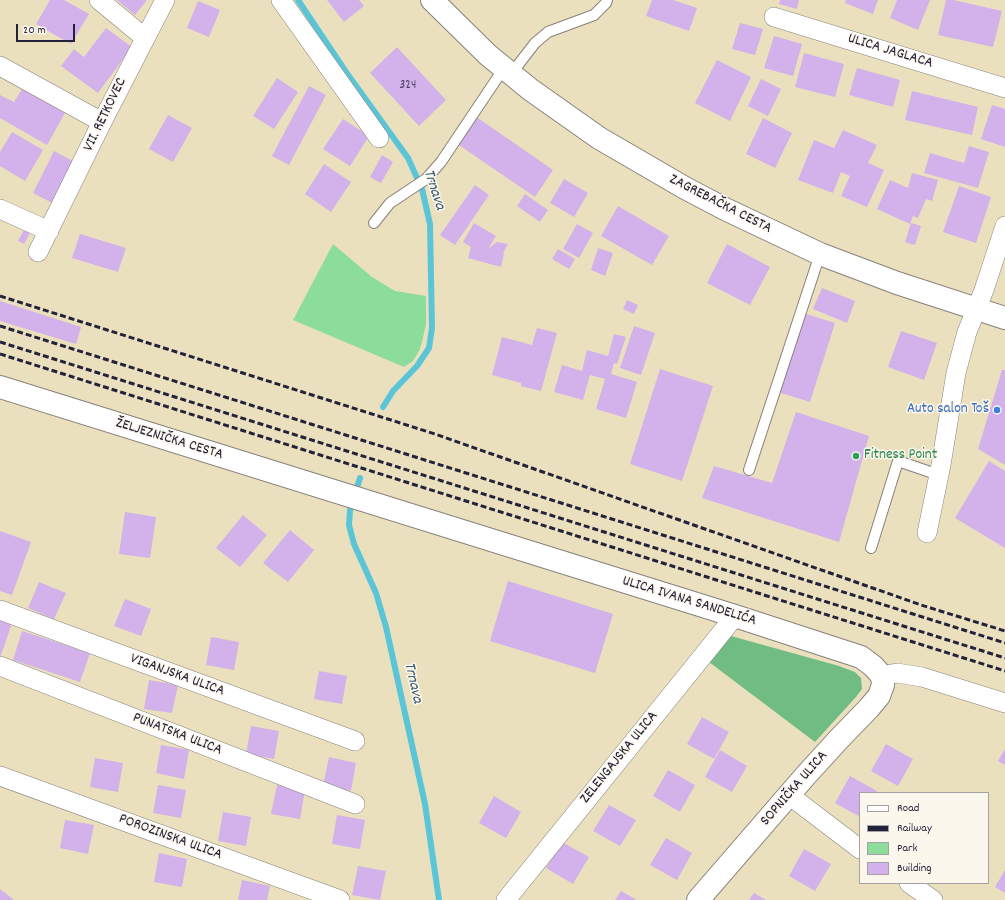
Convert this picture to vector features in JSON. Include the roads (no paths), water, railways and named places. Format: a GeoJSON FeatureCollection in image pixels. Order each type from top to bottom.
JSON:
{"type":"FeatureCollection","features":[{"type":"Feature","properties":{"kind":"street"},"geometry":{"type":"LineString","coordinates":[[99,0],[145,38]]}},
{"type":"Feature","properties":{"kind":"street","name":"VII. RETKOVEC"},"geometry":{"type":"LineString","coordinates":[[38,252],[102,122],[165,0]]}},
{"type":"Feature","properties":{"kind":"street"},"geometry":{"type":"LineString","coordinates":[[280,0],[379,138]]}},
{"type":"Feature","properties":{"kind":"street","name":"ZAGREBAČKA CESTA"},"geometry":{"type":"LineString","coordinates":[[432,0],[501,66],[570,119],[632,158],[725,209],[820,254],[897,283],[1005,318]]}},
{"type":"Feature","properties":{"kind":"street","name":"ULICA JAGLACA"},"geometry":{"type":"LineString","coordinates":[[774,17],[1005,88]]}},
{"type":"Feature","properties":{"kind":"street"},"geometry":{"type":"LineString","coordinates":[[0,66],[102,122]]}},
{"type":"Feature","properties":{"kind":"street"},"geometry":{"type":"LineString","coordinates":[[0,209],[49,231]]}},
{"type":"Feature","properties":{"kind":"street"},"geometry":{"type":"LineString","coordinates":[[927,533],[939,475],[956,373],[967,332],[977,309],[1005,226]]}},
{"type":"Feature","properties":{"kind":"street","name":"ŽELJEZNIČKA CESTA"},"geometry":{"type":"LineString","coordinates":[[0,387],[367,502]]}},
{"type":"Feature","properties":{"kind":"street","name":"ULICA IVANA SANDELIĆA"},"geometry":{"type":"LineString","coordinates":[[367,502],[735,616],[861,657],[873,666],[882,676]]}},
{"type":"Feature","properties":{"kind":"street","name":"VIGANJSKA ULICA"},"geometry":{"type":"LineString","coordinates":[[0,610],[355,741]]}},
{"type":"Feature","properties":{"kind":"street","name":"ZELENGAJSKA ULICA"},"geometry":{"type":"LineString","coordinates":[[506,900],[735,616]]}},
{"type":"Feature","properties":{"kind":"street","name":"PUNATSKA ULICA"},"geometry":{"type":"LineString","coordinates":[[0,666],[355,804]]}},
{"type":"Feature","properties":{"kind":"street"},"geometry":{"type":"LineString","coordinates":[[882,676],[897,673],[922,677],[1005,703]]}},
{"type":"Feature","properties":{"kind":"street","name":"SOPNIČKA ULICA"},"geometry":{"type":"LineString","coordinates":[[698,900],[839,739],[870,708],[879,696],[883,685],[882,676]]}},
{"type":"Feature","properties":{"kind":"street","name":"POROZINSKA ULICA"},"geometry":{"type":"LineString","coordinates":[[0,776],[340,900]]}},
{"type":"Feature","properties":{"kind":"street"},"geometry":{"type":"LineString","coordinates":[[789,795],[859,847]]}},
{"type":"Feature","properties":{"kind":"street"},"geometry":{"type":"LineString","coordinates":[[910,884],[933,900]]}},
{"type":"Feature","properties":{"kind":"lane"},"geometry":{"type":"LineString","coordinates":[[374,222],[390,203],[426,179],[440,162],[501,66],[535,43],[548,32],[594,15],[606,3],[607,0]]}},
{"type":"Feature","properties":{"kind":"lane"},"geometry":{"type":"LineString","coordinates":[[749,470],[820,254]]}},
{"type":"Feature","properties":{"kind":"lane"},"geometry":{"type":"LineString","coordinates":[[871,548],[898,460],[939,475]]}},
{"type":"Feature","properties":{"kind":"waterway","name":"Trnava"},"geometry":{"type":"LineString","coordinates":[[298,0],[346,72],[408,158],[422,189],[430,224],[432,328],[429,348],[417,366],[393,391],[383,407]]}},
{"type":"Feature","properties":{"kind":"waterway","name":"Trnava"},"geometry":{"type":"LineString","coordinates":[[360,478],[350,510],[349,525],[354,544],[376,593],[386,627],[425,804],[439,900]]}},
{"type":"Feature","properties":{"kind":"railway"},"geometry":{"type":"LineString","coordinates":[[0,296],[435,434],[921,605],[1005,631]]}},
{"type":"Feature","properties":{"kind":"railway"},"geometry":{"type":"LineString","coordinates":[[0,326],[1005,643]]}},
{"type":"Feature","properties":{"kind":"railway"},"geometry":{"type":"LineString","coordinates":[[0,342],[1005,658]]}},
{"type":"Feature","properties":{"kind":"railway"},"geometry":{"type":"LineString","coordinates":[[0,354],[1005,671]]}},
{"type":"Feature","properties":{"kind":"place","name":"Auto salon Toš"},"geometry":{"type":"Point","coordinates":[997,410]}},
{"type":"Feature","properties":{"kind":"place","name":"Fitness Point"},"geometry":{"type":"Point","coordinates":[856,456]}}]}
